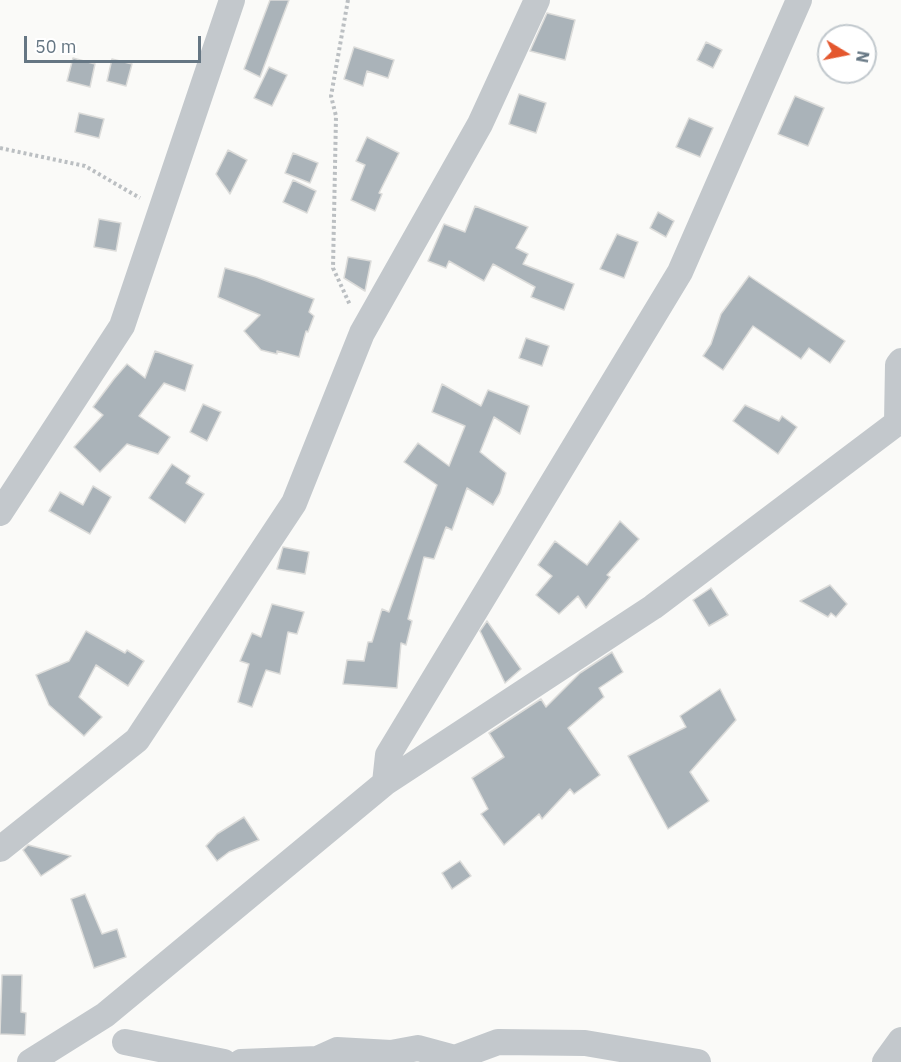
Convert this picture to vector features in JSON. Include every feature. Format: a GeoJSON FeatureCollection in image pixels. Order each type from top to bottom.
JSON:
{"type":"FeatureCollection","features":[{"type":"Feature","properties":{"kind":"street"},"geometry":{"type":"LineString","coordinates":[[0,513],[122,326],[232,0]]}},
{"type":"Feature","properties":{"kind":"street"},"geometry":{"type":"LineString","coordinates":[[0,849],[137,740],[294,503],[362,333],[480,124],[537,0]]}},
{"type":"Feature","properties":{"kind":"street"},"geometry":{"type":"LineString","coordinates":[[386,783],[388,755],[680,272],[799,0]]}},
{"type":"Feature","properties":{"kind":"street"},"geometry":{"type":"LineString","coordinates":[[30,1062],[105,1016],[386,783],[653,607],[899,421],[898,365],[901,361]]}},
{"type":"Feature","properties":{"kind":"street"},"geometry":{"type":"LineString","coordinates":[[105,1016],[133,1052],[224,1062]]}},
{"type":"Feature","properties":{"kind":"street"},"geometry":{"type":"LineString","coordinates":[[885,1062],[901,1041]]}},
{"type":"Feature","properties":{"kind":"street"},"geometry":{"type":"LineString","coordinates":[[241,1062],[317,1059],[337,1050],[391,1053],[417,1048],[455,1058],[498,1042],[585,1043],[698,1062]]}},
{"type":"Feature","properties":{"kind":"path"},"geometry":{"type":"LineString","coordinates":[[348,0],[331,96],[336,116],[333,268],[362,333]]}},
{"type":"Feature","properties":{"kind":"path"},"geometry":{"type":"LineString","coordinates":[[0,148],[85,166],[161,211]]}},
{"type":"Feature","properties":{"kind":"building"},"geometry":{"type":"Polygon","coordinates":[[[270,0],[289,0],[260,77],[244,69],[270,0]]]}},
{"type":"Feature","properties":{"kind":"building"},"geometry":{"type":"Polygon","coordinates":[[[547,13],[575,20],[565,60],[530,51],[547,13]]]}},
{"type":"Feature","properties":{"kind":"building"},"geometry":{"type":"Polygon","coordinates":[[[706,42],[722,50],[713,68],[697,60],[706,42]]]}},
{"type":"Feature","properties":{"kind":"building"},"geometry":{"type":"Polygon","coordinates":[[[354,47],[394,60],[388,78],[367,71],[363,86],[344,79],[354,47]]]}},
{"type":"Feature","properties":{"kind":"building"},"geometry":{"type":"Polygon","coordinates":[[[73,58],[95,64],[90,87],[67,81],[73,58]]]}},
{"type":"Feature","properties":{"kind":"building"},"geometry":{"type":"Polygon","coordinates":[[[112,59],[132,64],[126,86],[107,81],[112,59]]]}},
{"type":"Feature","properties":{"kind":"building"},"geometry":{"type":"Polygon","coordinates":[[[269,67],[287,75],[272,106],[254,98],[269,67]]]}},
{"type":"Feature","properties":{"kind":"building"},"geometry":{"type":"Polygon","coordinates":[[[519,94],[546,103],[536,133],[509,124],[519,94]]]}},
{"type":"Feature","properties":{"kind":"building"},"geometry":{"type":"Polygon","coordinates":[[[795,96],[824,108],[808,146],[778,134],[795,96]]]}},
{"type":"Feature","properties":{"kind":"building"},"geometry":{"type":"Polygon","coordinates":[[[79,113],[104,119],[99,138],[75,132],[79,113]]]}},
{"type":"Feature","properties":{"kind":"building"},"geometry":{"type":"Polygon","coordinates":[[[689,118],[713,128],[700,157],[676,147],[689,118]]]}},
{"type":"Feature","properties":{"kind":"building"},"geometry":{"type":"Polygon","coordinates":[[[367,137],[399,153],[379,193],[382,194],[375,211],[351,200],[365,165],[356,161],[367,137]]]}},
{"type":"Feature","properties":{"kind":"building"},"geometry":{"type":"Polygon","coordinates":[[[228,150],[247,160],[230,194],[216,174],[228,150]]]}},
{"type":"Feature","properties":{"kind":"building"},"geometry":{"type":"Polygon","coordinates":[[[293,153],[318,163],[310,183],[285,173],[293,153]]]}},
{"type":"Feature","properties":{"kind":"building"},"geometry":{"type":"Polygon","coordinates":[[[293,180],[316,191],[307,213],[283,202],[293,180]]]}},
{"type":"Feature","properties":{"kind":"building"},"geometry":{"type":"Polygon","coordinates":[[[475,206],[528,227],[516,248],[528,254],[523,264],[574,284],[564,310],[531,297],[535,287],[493,264],[484,281],[449,261],[446,268],[428,261],[444,224],[465,232],[475,206]]]}},
{"type":"Feature","properties":{"kind":"building"},"geometry":{"type":"Polygon","coordinates":[[[658,212],[674,221],[666,237],[650,228],[658,212]]]}},
{"type":"Feature","properties":{"kind":"building"},"geometry":{"type":"Polygon","coordinates":[[[99,219],[121,223],[116,251],[94,247],[99,219]]]}},
{"type":"Feature","properties":{"kind":"building"},"geometry":{"type":"Polygon","coordinates":[[[617,234],[638,242],[624,278],[600,269],[617,234]]]}},
{"type":"Feature","properties":{"kind":"building"},"geometry":{"type":"Polygon","coordinates":[[[348,257],[371,261],[365,291],[344,278],[348,257]]]}},
{"type":"Feature","properties":{"kind":"building"},"geometry":{"type":"Polygon","coordinates":[[[225,268],[314,299],[309,312],[314,316],[308,332],[306,331],[299,357],[277,351],[277,354],[261,350],[244,331],[260,315],[218,297],[225,268]]]}},
{"type":"Feature","properties":{"kind":"building"},"geometry":{"type":"Polygon","coordinates":[[[749,276],[845,341],[830,363],[809,348],[801,359],[753,326],[723,370],[703,356],[711,344],[721,314],[749,276]]]}},
{"type":"Feature","properties":{"kind":"building"},"geometry":{"type":"Polygon","coordinates":[[[526,338],[549,346],[542,366],[519,358],[526,338]]]}},
{"type":"Feature","properties":{"kind":"building"},"geometry":{"type":"Polygon","coordinates":[[[155,351],[193,365],[185,391],[164,383],[139,416],[170,437],[158,454],[127,444],[100,472],[74,447],[103,415],[93,407],[114,379],[127,364],[145,378],[155,351]]]}},
{"type":"Feature","properties":{"kind":"building"},"geometry":{"type":"Polygon","coordinates":[[[442,384],[481,406],[488,390],[529,406],[520,434],[494,417],[480,452],[506,473],[500,493],[493,505],[467,488],[452,530],[446,527],[434,559],[424,557],[408,619],[412,621],[406,645],[401,643],[397,688],[343,684],[347,660],[364,661],[368,642],[372,642],[382,609],[389,612],[437,485],[404,462],[418,443],[449,466],[465,426],[432,412],[442,384]]]}},
{"type":"Feature","properties":{"kind":"building"},"geometry":{"type":"Polygon","coordinates":[[[203,404],[221,412],[207,441],[190,432],[203,404]]]}},
{"type":"Feature","properties":{"kind":"building"},"geometry":{"type":"Polygon","coordinates":[[[745,405],[779,421],[782,416],[797,427],[778,454],[733,421],[745,405]]]}},
{"type":"Feature","properties":{"kind":"building"},"geometry":{"type":"Polygon","coordinates":[[[172,464],[190,476],[186,483],[204,494],[185,523],[149,498],[172,464]]]}},
{"type":"Feature","properties":{"kind":"building"},"geometry":{"type":"Polygon","coordinates":[[[93,486],[111,497],[90,534],[49,511],[60,492],[83,505],[93,486]]]}},
{"type":"Feature","properties":{"kind":"building"},"geometry":{"type":"Polygon","coordinates":[[[620,521],[639,539],[607,575],[610,577],[586,608],[578,596],[559,614],[536,595],[552,576],[538,565],[555,541],[587,565],[620,521]]]}},
{"type":"Feature","properties":{"kind":"building"},"geometry":{"type":"Polygon","coordinates":[[[283,547],[309,552],[305,574],[277,569],[283,547]]]}},
{"type":"Feature","properties":{"kind":"building"},"geometry":{"type":"Polygon","coordinates":[[[830,585],[847,604],[836,617],[831,613],[828,617],[800,601],[830,585]]]}},
{"type":"Feature","properties":{"kind":"building"},"geometry":{"type":"Polygon","coordinates":[[[711,588],[728,615],[709,626],[693,600],[711,588]]]}},
{"type":"Feature","properties":{"kind":"building"},"geometry":{"type":"Polygon","coordinates":[[[272,604],[304,612],[297,634],[288,632],[280,674],[266,670],[252,707],[238,702],[249,664],[240,661],[252,633],[261,637],[272,604]]]}},
{"type":"Feature","properties":{"kind":"building"},"geometry":{"type":"Polygon","coordinates":[[[487,621],[521,669],[505,683],[480,631],[487,621]]]}},
{"type":"Feature","properties":{"kind":"building"},"geometry":{"type":"Polygon","coordinates":[[[86,631],[125,653],[127,650],[144,661],[128,686],[96,665],[79,697],[102,717],[84,736],[49,705],[36,675],[69,661],[86,631]]]}},
{"type":"Feature","properties":{"kind":"building"},"geometry":{"type":"Polygon","coordinates":[[[612,652],[623,672],[599,688],[604,697],[568,728],[600,775],[574,794],[570,789],[542,819],[539,814],[504,845],[481,814],[488,809],[472,778],[504,757],[489,733],[541,699],[546,707],[580,673],[612,652]]]}},
{"type":"Feature","properties":{"kind":"building"},"geometry":{"type":"Polygon","coordinates":[[[720,689],[736,720],[690,772],[709,801],[668,829],[628,756],[686,727],[680,716],[720,689]]]}},
{"type":"Feature","properties":{"kind":"building"},"geometry":{"type":"Polygon","coordinates":[[[244,817],[259,840],[229,852],[217,861],[206,846],[217,834],[244,817]]]}},
{"type":"Feature","properties":{"kind":"building"},"geometry":{"type":"Polygon","coordinates":[[[28,845],[71,856],[41,876],[23,850],[28,845]]]}},
{"type":"Feature","properties":{"kind":"building"},"geometry":{"type":"Polygon","coordinates":[[[460,861],[471,876],[452,889],[442,873],[460,861]]]}},
{"type":"Feature","properties":{"kind":"building"},"geometry":{"type":"Polygon","coordinates":[[[85,894],[102,934],[117,929],[126,957],[94,968],[71,899],[85,894]]]}},
{"type":"Feature","properties":{"kind":"building"},"geometry":{"type":"Polygon","coordinates":[[[2,975],[22,975],[21,1012],[26,1013],[25,1035],[0,1034],[2,975]]]}}]}
